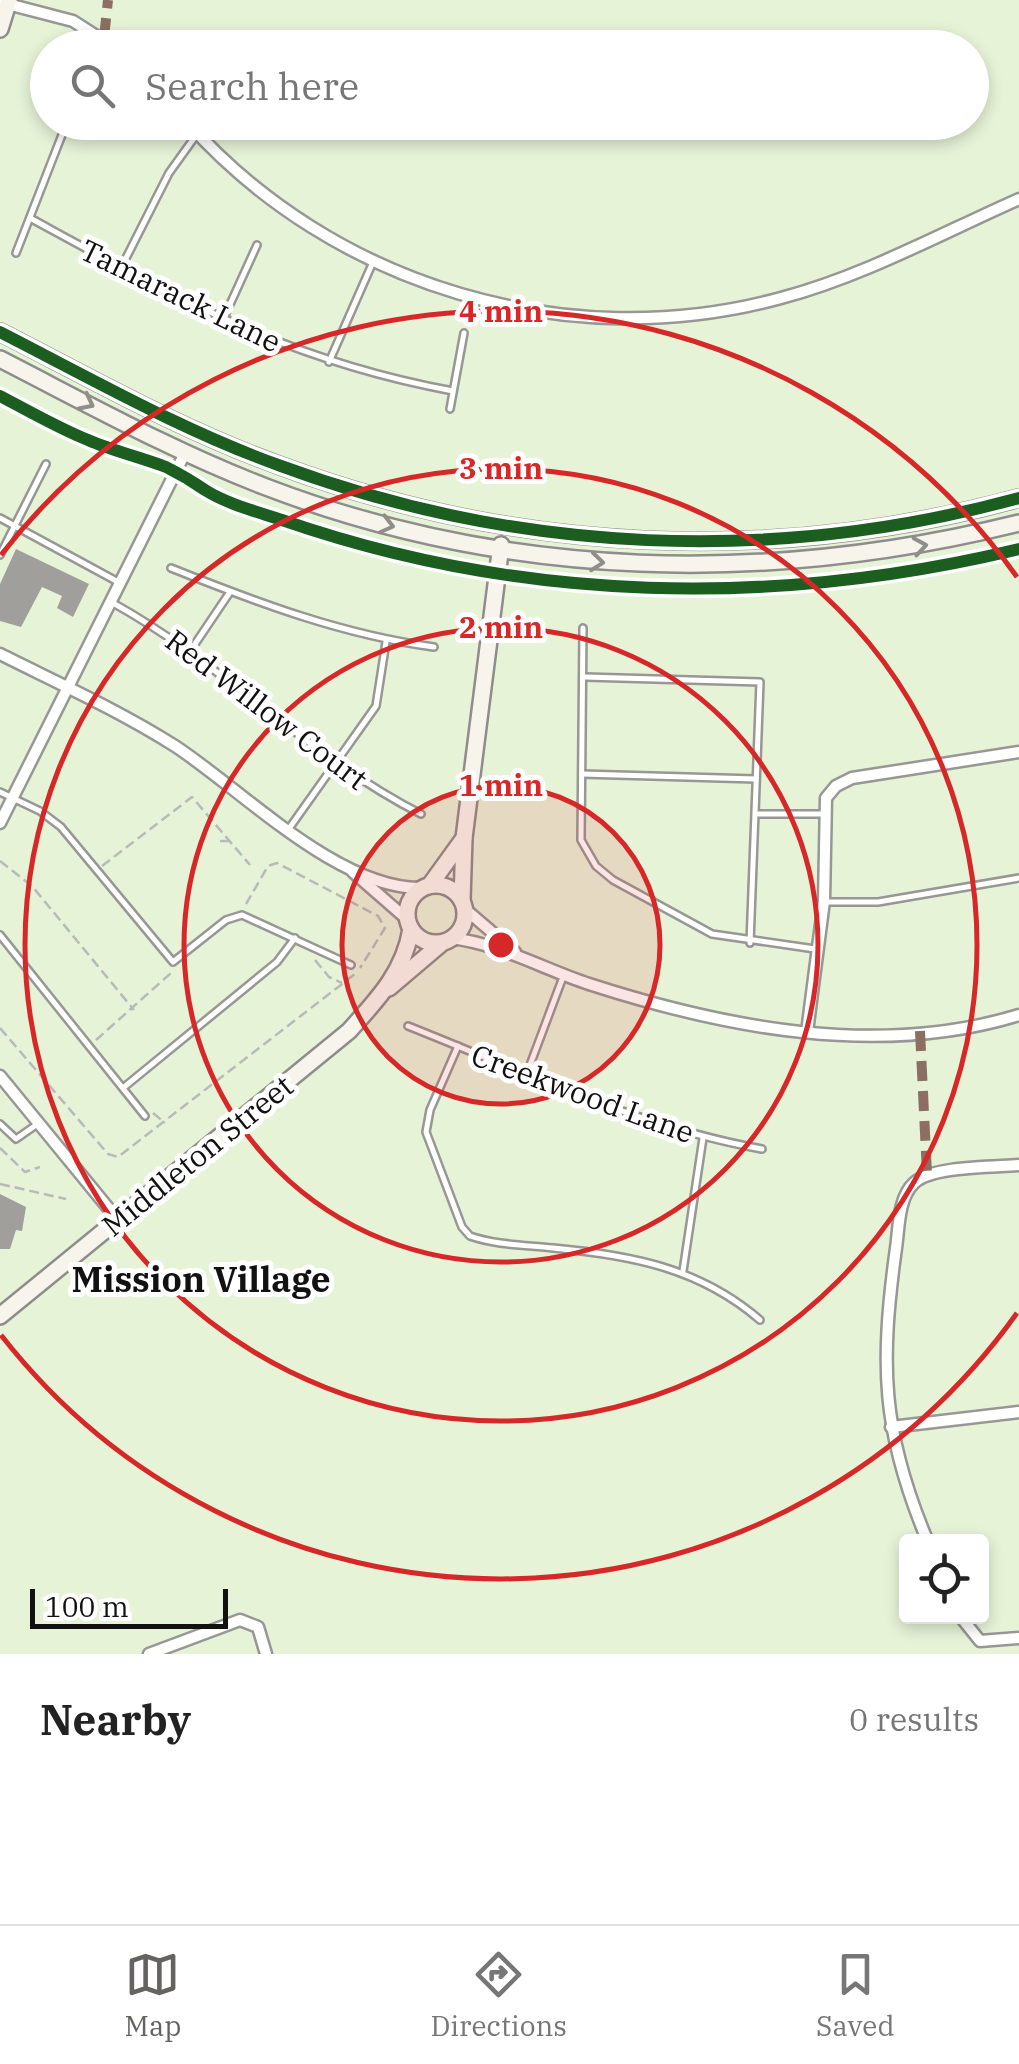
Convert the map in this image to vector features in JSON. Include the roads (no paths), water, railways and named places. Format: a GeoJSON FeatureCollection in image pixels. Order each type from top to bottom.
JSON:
{"type":"FeatureCollection","features":[{"type":"Feature","properties":{"kind":"street"},"geometry":{"type":"LineString","coordinates":[[0,29],[6,2],[60,16],[81,30]]}},
{"type":"Feature","properties":{"kind":"street"},"geometry":{"type":"LineString","coordinates":[[204,140],[274,204],[373,262],[444,290],[540,313],[635,320],[700,315],[815,288],[1019,198]]}},
{"type":"Feature","properties":{"kind":"street"},"geometry":{"type":"LineString","coordinates":[[0,332],[174,421],[280,466],[392,502],[504,526],[574,537],[736,542],[892,526],[1019,498]]}},
{"type":"Feature","properties":{"kind":"street"},"geometry":{"type":"LineString","coordinates":[[0,359],[185,453],[333,510],[500,551],[612,564],[778,564],[943,542],[1019,523]]}},
{"type":"Feature","properties":{"kind":"street"},"geometry":{"type":"LineString","coordinates":[[0,822],[123,584],[185,453]]}},
{"type":"Feature","properties":{"kind":"street"},"geometry":{"type":"LineString","coordinates":[[448,940],[462,926],[464,838],[504,526]]}},
{"type":"Feature","properties":{"kind":"street"},"geometry":{"type":"LineString","coordinates":[[0,654],[177,748],[352,872],[426,941],[448,940],[520,956],[689,1014],[807,1032],[897,1033],[955,1028],[1019,1015]]}},
{"type":"Feature","properties":{"kind":"street"},"geometry":{"type":"LineString","coordinates":[[807,1032],[824,901],[826,798],[836,786],[852,778],[1019,752]]}},
{"type":"Feature","properties":{"kind":"street"},"geometry":{"type":"LineString","coordinates":[[410,924],[409,902],[426,887],[464,838]]}},
{"type":"Feature","properties":{"kind":"street"},"geometry":{"type":"LineString","coordinates":[[352,872],[406,889],[448,887],[520,956]]}},
{"type":"Feature","properties":{"kind":"street","name":"Middleton Street"},"geometry":{"type":"LineString","coordinates":[[388,988],[404,957],[410,924]]}},
{"type":"Feature","properties":{"kind":"street","name":"Middleton Street"},"geometry":{"type":"LineString","coordinates":[[0,1316],[348,1031],[388,988],[448,940]]}},
{"type":"Feature","properties":{"kind":"street"},"geometry":{"type":"LineString","coordinates":[[0,1076],[118,1220]]}},
{"type":"Feature","properties":{"kind":"street"},"geometry":{"type":"LineString","coordinates":[[925,1534],[892,1428],[884,1382],[884,1334],[901,1208],[912,1184],[927,1174],[1019,1165]]}},
{"type":"Feature","properties":{"kind":"street"},"geometry":{"type":"LineString","coordinates":[[892,1428],[1019,1412]]}},
{"type":"Feature","properties":{"kind":"street"},"geometry":{"type":"LineString","coordinates":[[149,1654],[228,1621],[250,1622],[263,1634],[266,1654]]}},
{"type":"Feature","properties":{"kind":"street"},"geometry":{"type":"LineString","coordinates":[[966,1624],[980,1641],[1019,1638]]}},
{"type":"Feature","properties":{"kind":"lane"},"geometry":{"type":"LineString","coordinates":[[16,254],[59,140]]}},
{"type":"Feature","properties":{"kind":"lane"},"geometry":{"type":"LineString","coordinates":[[121,268],[169,173],[193,140]]}},
{"type":"Feature","properties":{"kind":"lane","name":"Tamarack Lane"},"geometry":{"type":"LineString","coordinates":[[30,218],[222,322],[329,362],[453,391]]}},
{"type":"Feature","properties":{"kind":"lane"},"geometry":{"type":"LineString","coordinates":[[222,322],[256,245]]}},
{"type":"Feature","properties":{"kind":"lane"},"geometry":{"type":"LineString","coordinates":[[329,362],[373,262]]}},
{"type":"Feature","properties":{"kind":"lane"},"geometry":{"type":"LineString","coordinates":[[450,409],[464,332]]}},
{"type":"Feature","properties":{"kind":"lane"},"geometry":{"type":"LineString","coordinates":[[0,555],[46,464]]}},
{"type":"Feature","properties":{"kind":"lane"},"geometry":{"type":"LineString","coordinates":[[0,518],[123,584]]}},
{"type":"Feature","properties":{"kind":"lane"},"geometry":{"type":"LineString","coordinates":[[170,568],[230,592],[386,641],[434,648]]}},
{"type":"Feature","properties":{"kind":"lane"},"geometry":{"type":"LineString","coordinates":[[191,650],[230,592]]}},
{"type":"Feature","properties":{"kind":"lane","name":"Red Willow Court"},"geometry":{"type":"LineString","coordinates":[[113,603],[191,650],[337,763],[420,814]]}},
{"type":"Feature","properties":{"kind":"lane"},"geometry":{"type":"LineString","coordinates":[[582,628],[581,840],[596,866],[613,880],[712,934],[750,944],[818,950]]}},
{"type":"Feature","properties":{"kind":"lane"},"geometry":{"type":"LineString","coordinates":[[288,830],[376,706],[386,641]]}},
{"type":"Feature","properties":{"kind":"lane"},"geometry":{"type":"LineString","coordinates":[[584,678],[760,682],[758,814],[750,944]]}},
{"type":"Feature","properties":{"kind":"lane"},"geometry":{"type":"LineString","coordinates":[[582,774],[756,779]]}},
{"type":"Feature","properties":{"kind":"lane"},"geometry":{"type":"LineString","coordinates":[[0,792],[40,810],[60,827],[173,962],[237,916],[250,917],[351,965]]}},
{"type":"Feature","properties":{"kind":"lane"},"geometry":{"type":"LineString","coordinates":[[758,814],[823,814]]}},
{"type":"Feature","properties":{"kind":"lane"},"geometry":{"type":"LineString","coordinates":[[824,901],[878,902],[1019,878]]}},
{"type":"Feature","properties":{"kind":"lane"},"geometry":{"type":"LineString","coordinates":[[0,935],[145,1116]]}},
{"type":"Feature","properties":{"kind":"lane"},"geometry":{"type":"LineString","coordinates":[[123,1088],[278,962],[296,938]]}},
{"type":"Feature","properties":{"kind":"lane"},"geometry":{"type":"LineString","coordinates":[[527,1073],[564,974]]}},
{"type":"Feature","properties":{"kind":"lane","name":"Creekwood Lane"},"geometry":{"type":"LineString","coordinates":[[408,1026],[703,1138],[762,1148]]}},
{"type":"Feature","properties":{"kind":"lane"},"geometry":{"type":"LineString","coordinates":[[458,1046],[430,1110],[426,1132],[462,1226],[470,1236],[636,1258],[683,1271],[719,1289],[760,1320]]}},
{"type":"Feature","properties":{"kind":"lane"},"geometry":{"type":"LineString","coordinates":[[0,1124],[18,1139],[39,1124]]}},
{"type":"Feature","properties":{"kind":"lane"},"geometry":{"type":"LineString","coordinates":[[683,1271],[703,1138]]}},
{"type":"Feature","properties":{"kind":"district","name":"Mission Village"},"geometry":{"type":"Point","coordinates":[201,1279]}}]}
